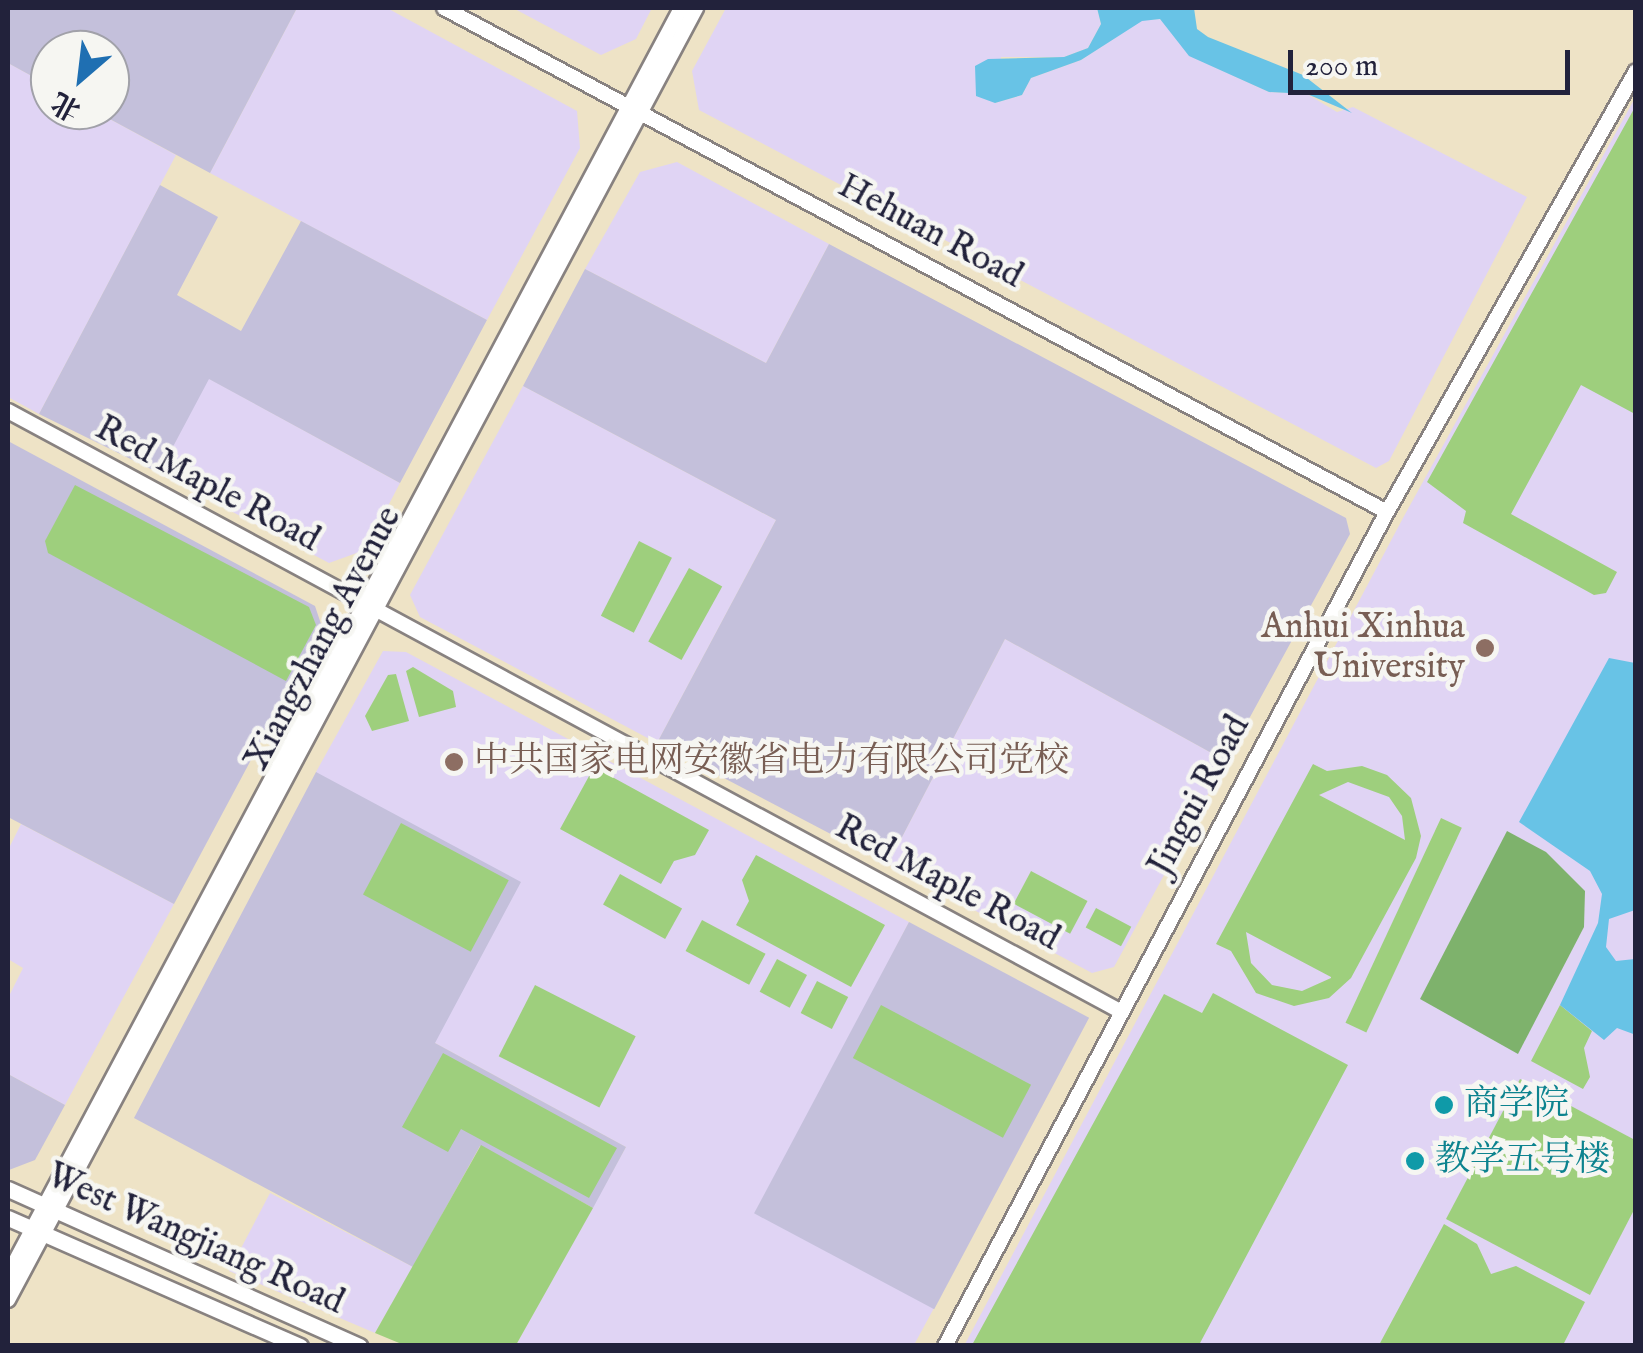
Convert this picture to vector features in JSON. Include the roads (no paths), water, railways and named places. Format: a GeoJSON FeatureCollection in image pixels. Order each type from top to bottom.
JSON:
{"type":"FeatureCollection","features":[{"type":"Feature","properties":{"kind":"main road","name":"West Wangjiang Road"},"geometry":{"type":"LineString","coordinates":[[8,1189],[359,1346]]}},
{"type":"Feature","properties":{"kind":"main road","name":"West Wangjiang Road"},"geometry":{"type":"LineString","coordinates":[[8,1218],[300,1346]]}},
{"type":"Feature","properties":{"kind":"street","name":"Hehuan Road"},"geometry":{"type":"LineString","coordinates":[[444,8],[1388,512]]}},
{"type":"Feature","properties":{"kind":"street","name":"Xiangzhang Avenue"},"geometry":{"type":"LineString","coordinates":[[636,108],[681,8]]}},
{"type":"Feature","properties":{"kind":"street","name":"Xiangzhang Avenue"},"geometry":{"type":"LineString","coordinates":[[8,1300],[50,1207],[370,605],[636,108],[696,8]]}},
{"type":"Feature","properties":{"kind":"street","name":"Jingui Road"},"geometry":{"type":"LineString","coordinates":[[945,1346],[1118,1010],[1388,512],[1636,70]]}},
{"type":"Feature","properties":{"kind":"street","name":"Red Maple Road"},"geometry":{"type":"LineString","coordinates":[[8,412],[1118,1010]]}},
{"type":"Feature","properties":{"kind":"street","name":"Xiangzhang Avenue"},"geometry":{"type":"LineString","coordinates":[[8,1275],[37,1232]]}},
{"type":"Feature","properties":{"kind":"water"},"geometry":{"type":"Polygon","coordinates":[[[1097,8],[1194,8],[1197,29],[1208,37],[1303,75],[1352,113],[1307,94],[1269,92],[1189,56],[1160,19],[1142,21],[1081,60],[1031,78],[1022,95],[995,103],[976,96],[975,66],[988,59],[1064,57],[1088,48],[1101,24],[1097,8]]]}},
{"type":"Feature","properties":{"kind":"water"},"geometry":{"type":"Polygon","coordinates":[[[1609,658],[1635,663],[1635,910],[1609,919],[1606,947],[1616,961],[1635,959],[1636,1035],[1617,1028],[1604,1040],[1560,1005],[1598,923],[1602,894],[1590,871],[1519,822],[1609,658]]]}},
{"type":"Feature","properties":{"kind":"place","name":"Anhui Xinhua University"},"geometry":{"type":"Point","coordinates":[1485,648]}},
{"type":"Feature","properties":{"kind":"place","name":"中共国家电网安徽省电力有限公司党校"},"geometry":{"type":"Point","coordinates":[454,762]}},
{"type":"Feature","properties":{"kind":"place","name":"商学院"},"geometry":{"type":"Point","coordinates":[1444,1105]}},
{"type":"Feature","properties":{"kind":"place","name":"教学五号楼"},"geometry":{"type":"Point","coordinates":[1415,1161]}}]}
